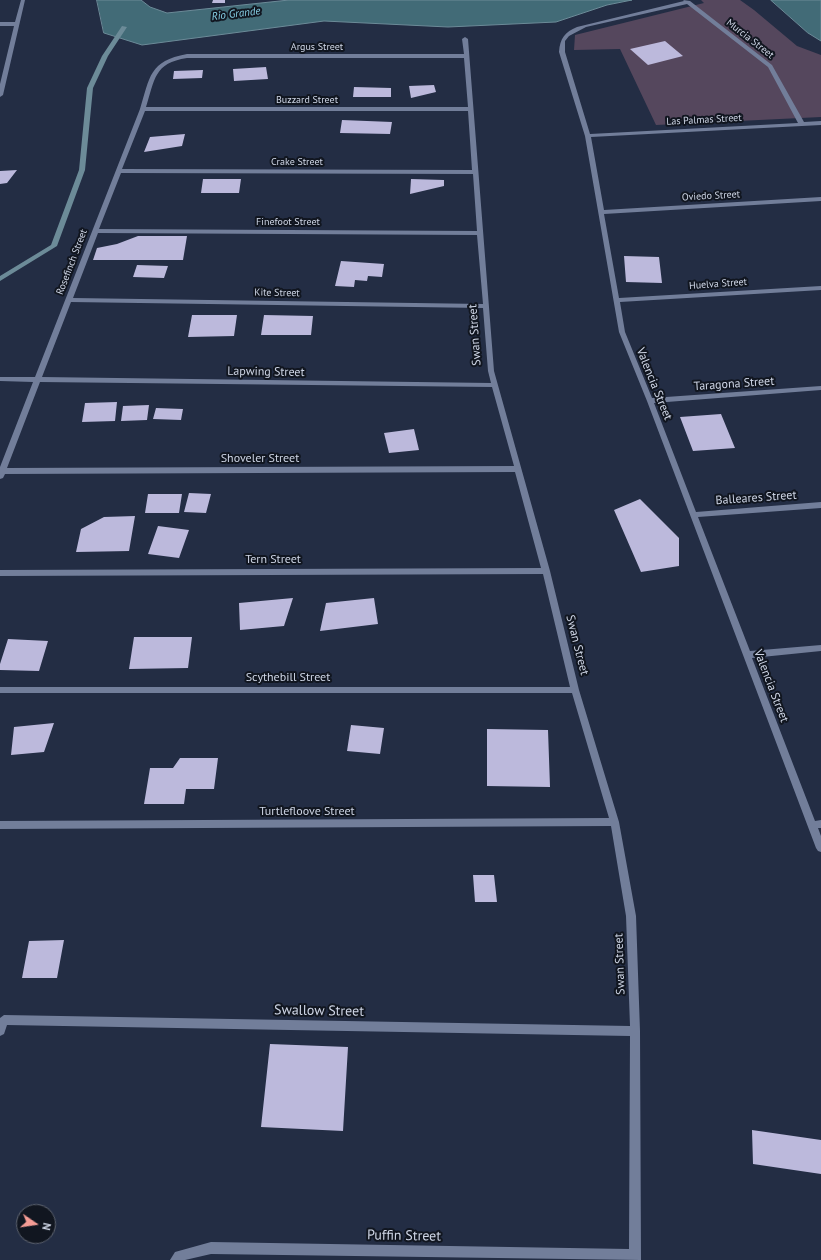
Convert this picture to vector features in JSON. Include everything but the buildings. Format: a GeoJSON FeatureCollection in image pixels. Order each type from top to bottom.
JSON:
{"type":"FeatureCollection","features":[{"type":"Feature","properties":{"kind":"street"},"geometry":{"type":"LineString","coordinates":[[0,95],[23,0]]}},
{"type":"Feature","properties":{"kind":"street","name":"Murcia Street"},"geometry":{"type":"LineString","coordinates":[[687,1],[770,66],[802,124]]}},
{"type":"Feature","properties":{"kind":"street","name":"Valencia Street"},"geometry":{"type":"LineString","coordinates":[[687,1],[572,30],[565,36],[561,43],[562,52],[588,136],[622,332],[650,401],[747,655],[817,824],[821,848]]}},
{"type":"Feature","properties":{"kind":"street"},"geometry":{"type":"LineString","coordinates":[[0,24],[17,24]]}},
{"type":"Feature","properties":{"kind":"street","name":"Swan Street"},"geometry":{"type":"LineString","coordinates":[[465,38],[491,371],[546,571],[575,690],[615,822],[631,916],[635,1031],[635,1258]]}},
{"type":"Feature","properties":{"kind":"street","name":"Argus Street"},"geometry":{"type":"LineString","coordinates":[[168,59],[188,56],[466,56]]}},
{"type":"Feature","properties":{"kind":"street","name":"Rosefinch Street"},"geometry":{"type":"LineString","coordinates":[[1,474],[143,109],[155,71],[168,59]]}},
{"type":"Feature","properties":{"kind":"street"},"geometry":{"type":"LineString","coordinates":[[0,62],[9,62]]}},
{"type":"Feature","properties":{"kind":"street","name":"Buzzard Street"},"geometry":{"type":"LineString","coordinates":[[143,109],[471,109]]}},
{"type":"Feature","properties":{"kind":"street","name":"Las Palmas Street"},"geometry":{"type":"LineString","coordinates":[[588,136],[821,123]]}},
{"type":"Feature","properties":{"kind":"street","name":"Crake Street"},"geometry":{"type":"LineString","coordinates":[[119,171],[476,172]]}},
{"type":"Feature","properties":{"kind":"street","name":"Oviedo Street"},"geometry":{"type":"LineString","coordinates":[[602,212],[821,199]]}},
{"type":"Feature","properties":{"kind":"street","name":"Finefoot Street"},"geometry":{"type":"LineString","coordinates":[[95,231],[480,233]]}},
{"type":"Feature","properties":{"kind":"street","name":"Huelva Street"},"geometry":{"type":"LineString","coordinates":[[616,300],[821,288]]}},
{"type":"Feature","properties":{"kind":"street","name":"Kite Street"},"geometry":{"type":"LineString","coordinates":[[68,300],[486,306]]}},
{"type":"Feature","properties":{"kind":"street","name":"Lapwing Street"},"geometry":{"type":"LineString","coordinates":[[0,379],[495,385]]}},
{"type":"Feature","properties":{"kind":"street","name":"Taragona Street"},"geometry":{"type":"LineString","coordinates":[[650,401],[821,388]]}},
{"type":"Feature","properties":{"kind":"street","name":"Shoveler Street"},"geometry":{"type":"LineString","coordinates":[[1,474],[518,469]]}},
{"type":"Feature","properties":{"kind":"street","name":"Balleares Street"},"geometry":{"type":"LineString","coordinates":[[693,515],[821,505]]}},
{"type":"Feature","properties":{"kind":"street","name":"Tern Street"},"geometry":{"type":"LineString","coordinates":[[0,573],[546,571]]}},
{"type":"Feature","properties":{"kind":"street"},"geometry":{"type":"LineString","coordinates":[[747,655],[821,648]]}},
{"type":"Feature","properties":{"kind":"street","name":"Scythebill Street"},"geometry":{"type":"LineString","coordinates":[[0,690],[575,690]]}},
{"type":"Feature","properties":{"kind":"street","name":"Turtlefloove Street"},"geometry":{"type":"LineString","coordinates":[[0,825],[615,822]]}},
{"type":"Feature","properties":{"kind":"street","name":"Swallow Street"},"geometry":{"type":"LineString","coordinates":[[0,1031],[4,1020],[635,1031]]}},
{"type":"Feature","properties":{"kind":"street","name":"Puffin Street"},"geometry":{"type":"LineString","coordinates":[[176,1260],[179,1256],[211,1248],[400,1256],[635,1258]]}},
{"type":"Feature","properties":{"kind":"shaded area"},"geometry":{"type":"Polygon","coordinates":[[[701,0],[740,0],[797,46],[821,55],[821,117],[656,125],[620,49],[574,50],[575,35],[704,3],[701,0]]]}},
{"type":"Feature","properties":{"kind":"water","name":"Rio Grande"},"geometry":{"type":"Polygon","coordinates":[[[97,0],[141,0],[150,7],[167,13],[289,0],[632,0],[607,5],[556,22],[448,27],[324,21],[142,45],[104,33],[97,0]]]}},
{"type":"Feature","properties":{"kind":"water"},"geometry":{"type":"Polygon","coordinates":[[[771,0],[821,0],[821,41],[808,33],[771,0]]]}},
{"type":"Feature","properties":{"kind":"waterway"},"geometry":{"type":"LineString","coordinates":[[0,279],[54,246],[82,170],[90,88],[105,56],[124,27]]}}]}
